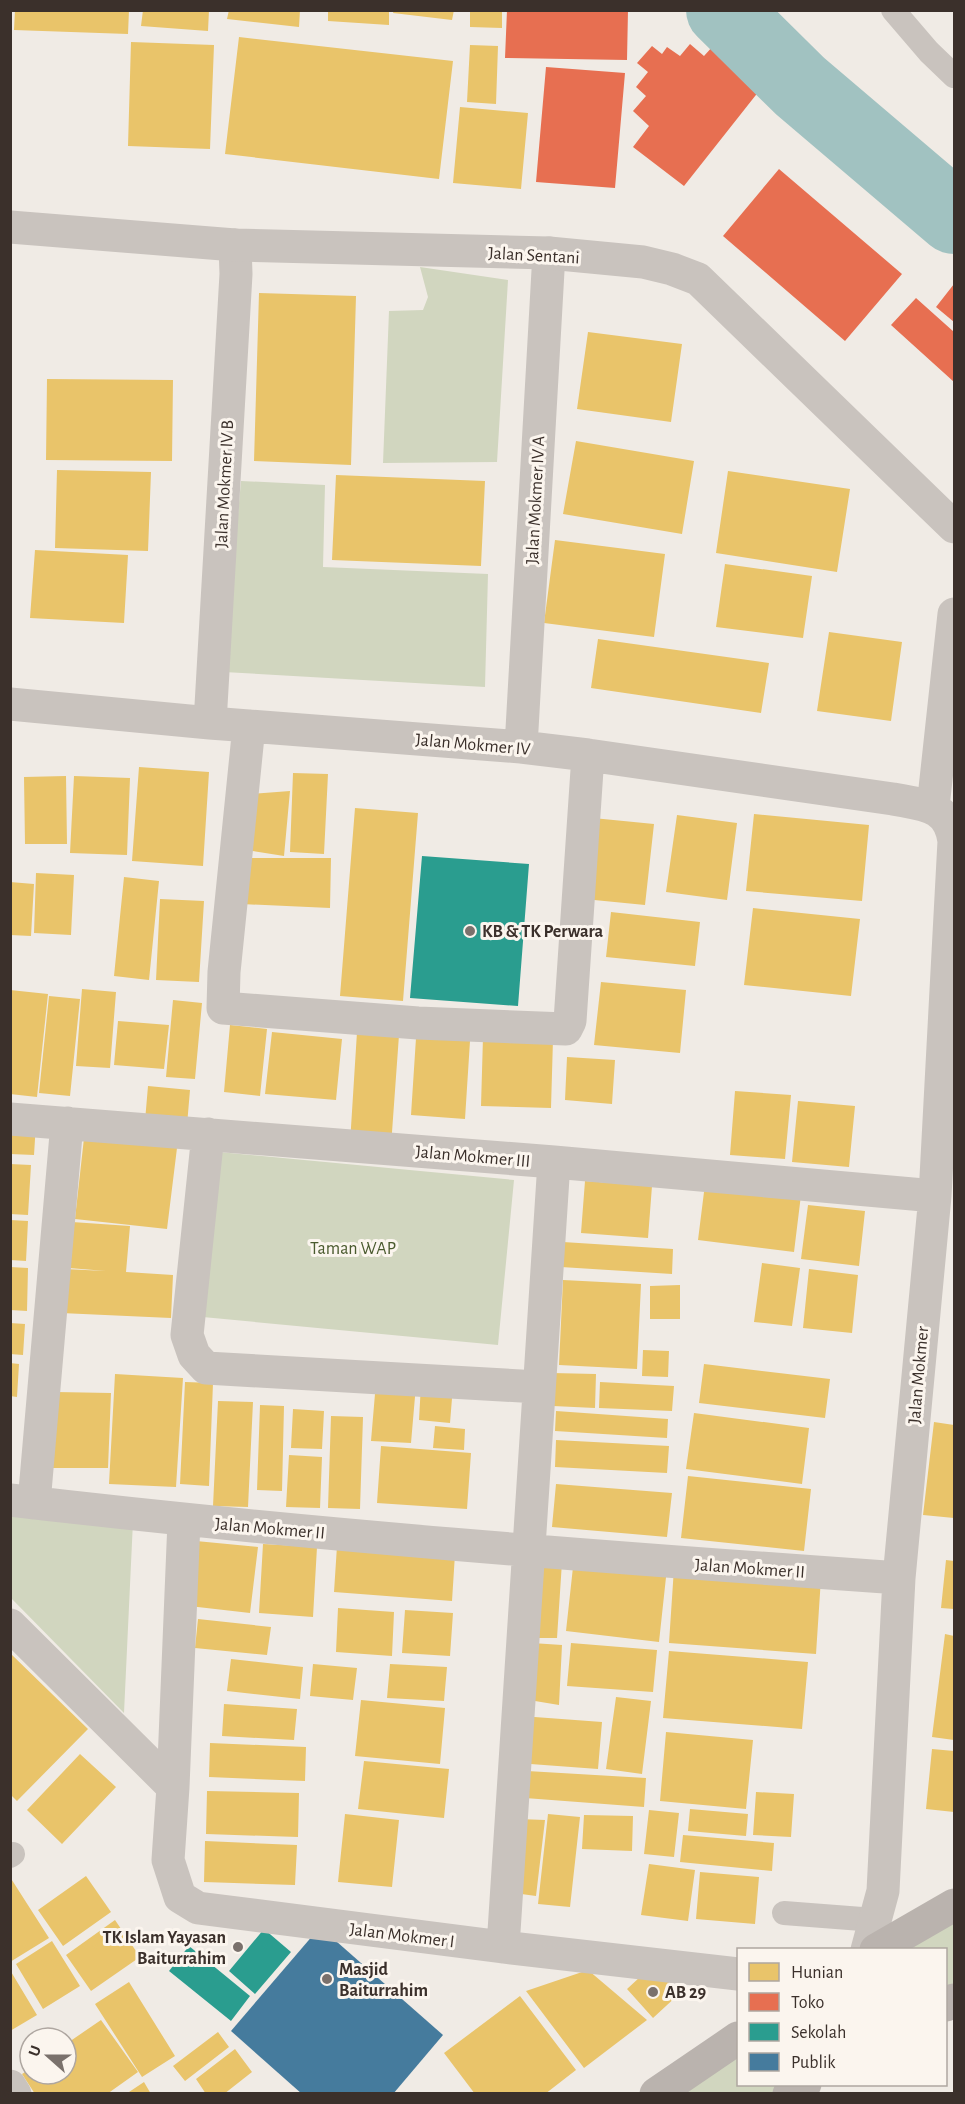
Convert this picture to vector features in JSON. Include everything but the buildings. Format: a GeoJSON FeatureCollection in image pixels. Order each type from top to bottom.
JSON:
{"type":"FeatureCollection","features":[{"type":"Feature","properties":{"kind":"main road"},"geometry":{"type":"LineString","coordinates":[[873,1940],[954,1905]]}},
{"type":"Feature","properties":{"kind":"main road"},"geometry":{"type":"LineString","coordinates":[[656,2094],[737,2039]]}},
{"type":"Feature","properties":{"kind":"main road"},"geometry":{"type":"LineString","coordinates":[[789,2094],[803,2086]]}},
{"type":"Feature","properties":{"kind":"street","name":"Jalan Sentani"},"geometry":{"type":"LineString","coordinates":[[10,227],[235,245],[549,253],[643,262],[672,269],[698,279],[954,527]]}},
{"type":"Feature","properties":{"kind":"street","name":"Jalan Mokmer IV B"},"geometry":{"type":"LineString","coordinates":[[210,723],[236,274],[235,245]]}},
{"type":"Feature","properties":{"kind":"street","name":"Jalan Mokmer IV A"},"geometry":{"type":"LineString","coordinates":[[521,747],[549,253]]}},
{"type":"Feature","properties":{"kind":"street"},"geometry":{"type":"LineString","coordinates":[[933,807],[954,614]]}},
{"type":"Feature","properties":{"kind":"street","name":"Jalan Mokmer IV"},"geometry":{"type":"LineString","coordinates":[[10,704],[210,723],[521,747],[893,799],[933,807]]}},
{"type":"Feature","properties":{"kind":"street"},"geometry":{"type":"LineString","coordinates":[[249,726],[224,972],[223,1008],[417,1023],[566,1029],[570,1022],[588,755]]}},
{"type":"Feature","properties":{"kind":"street","name":"Jalan Mokmer"},"geometry":{"type":"LineString","coordinates":[[873,1940],[883,1892],[898,1578],[935,1196],[954,842],[952,828],[944,815],[933,807]]}},
{"type":"Feature","properties":{"kind":"street","name":"Jalan Mokmer III"},"geometry":{"type":"LineString","coordinates":[[10,1119],[554,1162],[935,1196]]}},
{"type":"Feature","properties":{"kind":"street"},"geometry":{"type":"LineString","coordinates":[[22,1502],[67,1124]]}},
{"type":"Feature","properties":{"kind":"street"},"geometry":{"type":"LineString","coordinates":[[208,1134],[186,1335],[194,1355],[206,1368],[538,1387]]}},
{"type":"Feature","properties":{"kind":"street"},"geometry":{"type":"LineString","coordinates":[[503,1947],[554,1162]]}},
{"type":"Feature","properties":{"kind":"street","name":"Jalan Mokmer II"},"geometry":{"type":"LineString","coordinates":[[22,1502],[184,1521],[529,1552],[898,1578]]}},
{"type":"Feature","properties":{"kind":"street","name":"Jalan Mokmer I"},"geometry":{"type":"LineString","coordinates":[[184,1521],[168,1860],[180,1897],[198,1908],[737,1974]]}},
{"type":"Feature","properties":{"kind":"street"},"geometry":{"type":"LineString","coordinates":[[10,1625],[173,1787]]}},
{"type":"Feature","properties":{"kind":"street"},"geometry":{"type":"LineString","coordinates":[[10,2086],[15,2094]]}},
{"type":"Feature","properties":{"kind":"lane"},"geometry":{"type":"LineString","coordinates":[[893,10],[929,52],[954,76]]}},
{"type":"Feature","properties":{"kind":"lane"},"geometry":{"type":"LineString","coordinates":[[784,1913],[873,1940]]}},
{"type":"Feature","properties":{"kind":"green space"},"geometry":{"type":"Polygon","coordinates":[[[420,267],[508,280],[497,462],[383,463],[389,311],[423,310],[428,297],[420,267]]]}},
{"type":"Feature","properties":{"kind":"green space"},"geometry":{"type":"Polygon","coordinates":[[[241,481],[325,485],[323,567],[488,574],[485,687],[224,672],[241,481]]]}},
{"type":"Feature","properties":{"kind":"green space","name":"Taman WAP"},"geometry":{"type":"Polygon","coordinates":[[[208,1151],[514,1180],[498,1345],[192,1316],[208,1151]]]}},
{"type":"Feature","properties":{"kind":"green space"},"geometry":{"type":"Polygon","coordinates":[[[10,1509],[133,1521],[124,1713],[11,1598],[10,1509]]]}},
{"type":"Feature","properties":{"kind":"green space"},"geometry":{"type":"Polygon","coordinates":[[[954,1905],[954,2000],[947,2004],[947,1948],[879,1948],[954,1905]]]}},
{"type":"Feature","properties":{"kind":"green space"},"geometry":{"type":"Polygon","coordinates":[[[737,2039],[737,2086],[806,2086],[793,2093],[655,2094],[737,2039]]]}},
{"type":"Feature","properties":{"kind":"waterway"},"geometry":{"type":"LineString","coordinates":[[723,10],[800,86],[954,217]]}},
{"type":"Feature","properties":{"kind":"place","name":"KB & TK Perwara"},"geometry":{"type":"Point","coordinates":[470,931]}},
{"type":"Feature","properties":{"kind":"place","name":"TK Islam Yayasan Baiturrahim"},"geometry":{"type":"Point","coordinates":[238,1947]}},
{"type":"Feature","properties":{"kind":"place","name":"Masjid Baiturrahim"},"geometry":{"type":"Point","coordinates":[327,1979]}},
{"type":"Feature","properties":{"kind":"place","name":"AB 29"},"geometry":{"type":"Point","coordinates":[653,1992]}}]}
